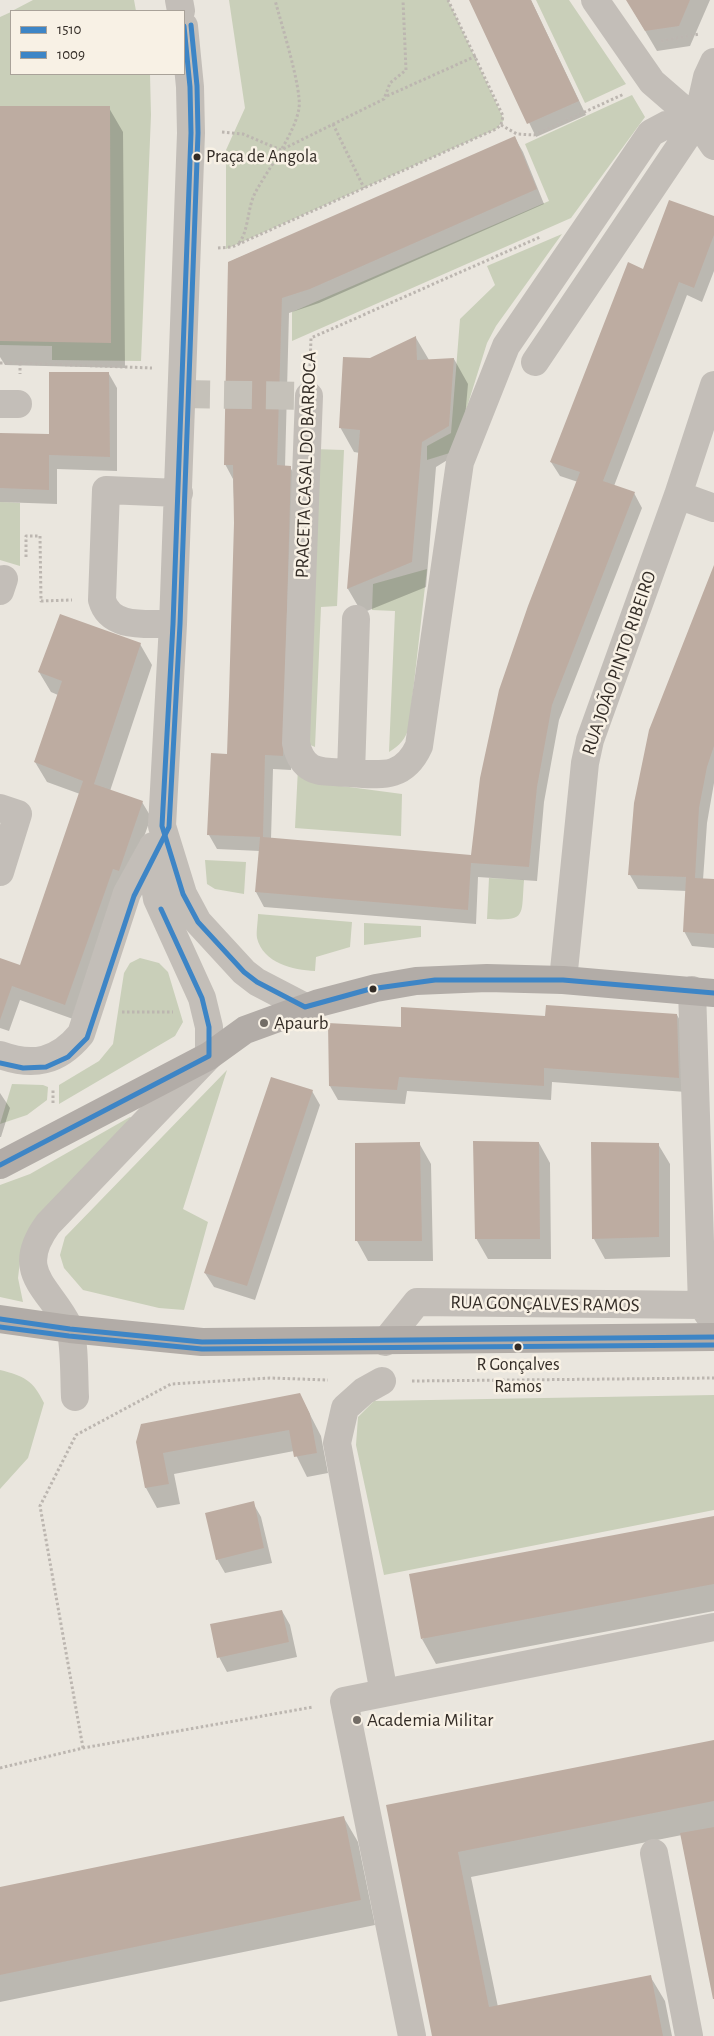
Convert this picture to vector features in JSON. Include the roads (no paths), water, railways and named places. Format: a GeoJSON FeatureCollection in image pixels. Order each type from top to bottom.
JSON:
{"type":"FeatureCollection","features":[{"type":"Feature","properties":{"kind":"main road"},"geometry":{"type":"LineString","coordinates":[[0,1165],[209,1056],[245,1030],[305,1008],[376,988],[416,981],[487,978],[563,980],[703,992]]}},
{"type":"Feature","properties":{"kind":"main road","name":"RUA GONÇALVES RAMOS"},"geometry":{"type":"LineString","coordinates":[[0,1318],[70,1329],[202,1342],[385,1342],[714,1337]]}},
{"type":"Feature","properties":{"kind":"street"},"geometry":{"type":"LineString","coordinates":[[595,0],[652,82],[705,120]]}},
{"type":"Feature","properties":{"kind":"street"},"geometry":{"type":"LineString","coordinates":[[75,1397],[70,1329],[36,1274],[33,1256],[37,1239],[48,1224],[209,1056],[206,1012],[164,915],[154,883],[174,624],[179,493],[192,133],[188,53],[185,33]]}},
{"type":"Feature","properties":{"kind":"street"},"geometry":{"type":"LineString","coordinates":[[714,62],[707,77],[705,120],[714,146]]}},
{"type":"Feature","properties":{"kind":"street"},"geometry":{"type":"LineString","coordinates":[[535,362],[705,120]]}},
{"type":"Feature","properties":{"kind":"street","name":"PRACETA CASAL DO BARROCA"},"geometry":{"type":"LineString","coordinates":[[309,396],[296,744],[299,756],[305,764],[315,770],[351,773],[392,773],[403,768],[413,759],[419,746],[460,462],[506,346],[651,133],[666,125],[705,120]]}},
{"type":"Feature","properties":{"kind":"street","name":"RUA JOÃO PINTO RIBEIRO"},"geometry":{"type":"LineString","coordinates":[[563,980],[585,763],[590,740],[678,495],[714,385]]}},
{"type":"Feature","properties":{"kind":"street"},"geometry":{"type":"LineString","coordinates":[[174,624],[126,622],[117,619],[105,609],[102,600],[106,490],[179,493]]}},
{"type":"Feature","properties":{"kind":"street"},"geometry":{"type":"LineString","coordinates":[[678,495],[714,508]]}},
{"type":"Feature","properties":{"kind":"street"},"geometry":{"type":"LineString","coordinates":[[351,773],[356,620]]}},
{"type":"Feature","properties":{"kind":"street"},"geometry":{"type":"LineString","coordinates":[[0,808],[18,814],[0,872]]}},
{"type":"Feature","properties":{"kind":"street"},"geometry":{"type":"LineString","coordinates":[[0,1055],[18,1062],[48,1059],[73,1044],[81,1034],[127,893],[158,836]]}},
{"type":"Feature","properties":{"kind":"street"},"geometry":{"type":"LineString","coordinates":[[158,836],[189,908],[198,922],[230,959]]}},
{"type":"Feature","properties":{"kind":"street"},"geometry":{"type":"LineString","coordinates":[[114,935],[134,921],[164,915],[182,920],[200,940],[230,959],[257,982],[305,1008]]}},
{"type":"Feature","properties":{"kind":"street"},"geometry":{"type":"LineString","coordinates":[[703,992],[708,1314]]}},
{"type":"Feature","properties":{"kind":"street","name":"RUA GONÇALVES RAMOS"},"geometry":{"type":"LineString","coordinates":[[385,1342],[417,1302],[708,1314]]}},
{"type":"Feature","properties":{"kind":"street"},"geometry":{"type":"LineString","coordinates":[[382,1381],[364,1391],[344,1408],[337,1442],[384,1693]]}},
{"type":"Feature","properties":{"kind":"street"},"geometry":{"type":"LineString","coordinates":[[412,2036],[344,1701],[714,1627]]}},
{"type":"Feature","properties":{"kind":"street"},"geometry":{"type":"LineString","coordinates":[[654,1853],[689,2036]]}},
{"type":"Feature","properties":{"kind":"tunnel"},"geometry":{"type":"LineString","coordinates":[[182,394],[309,396]]}},
{"type":"Feature","properties":{"kind":"place","name":"Praça de Angola"},"geometry":{"type":"Point","coordinates":[197,157]}},
{"type":"Feature","properties":{"kind":"place","name":"Apaurb"},"geometry":{"type":"Point","coordinates":[264,1023]}},
{"type":"Feature","properties":{"kind":"place","name":"R Gonçalves Ramos"},"geometry":{"type":"Point","coordinates":[518,1347]}},
{"type":"Feature","properties":{"kind":"place","name":"Academia Militar"},"geometry":{"type":"Point","coordinates":[357,1720]}}]}
